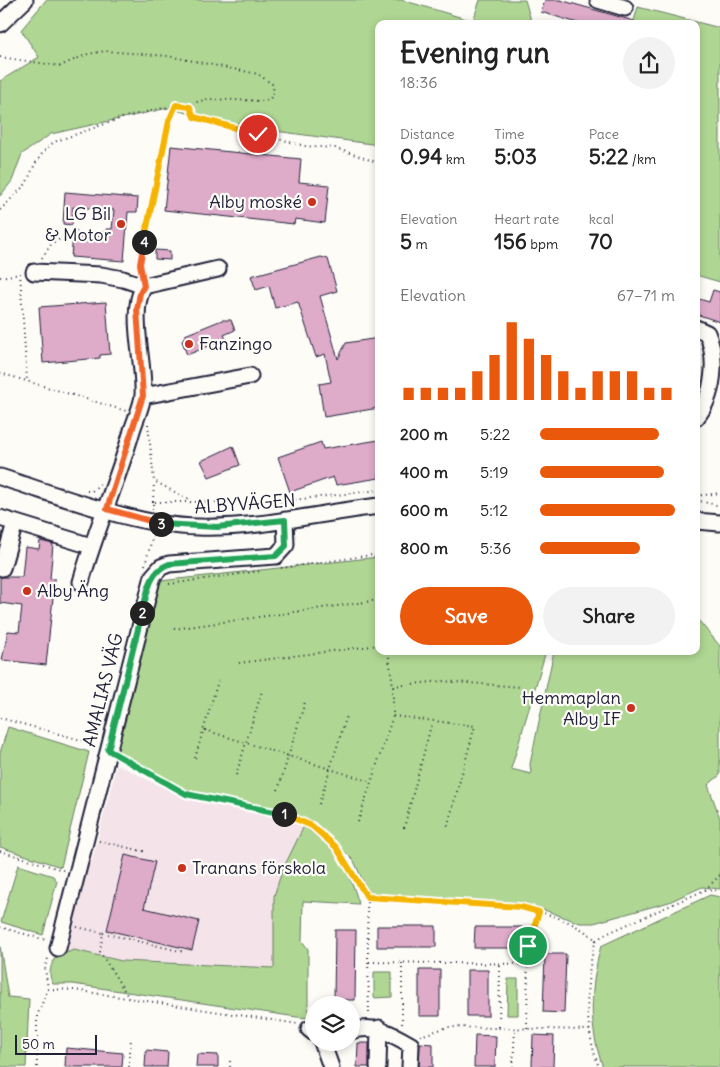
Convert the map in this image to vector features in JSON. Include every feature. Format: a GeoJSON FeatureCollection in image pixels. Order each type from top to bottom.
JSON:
{"type":"FeatureCollection","features":[{"type":"Feature","properties":{"kind":"street"},"geometry":{"type":"LineString","coordinates":[[0,24],[25,0]]}},
{"type":"Feature","properties":{"kind":"street"},"geometry":{"type":"LineString","coordinates":[[598,0],[625,8]]}},
{"type":"Feature","properties":{"kind":"street"},"geometry":{"type":"LineString","coordinates":[[27,272],[101,276],[123,279],[144,286],[218,270]]}},
{"type":"Feature","properties":{"kind":"street"},"geometry":{"type":"LineString","coordinates":[[81,582],[91,546],[107,509],[143,396],[137,309],[140,293],[144,286]]}},
{"type":"Feature","properties":{"kind":"street"},"geometry":{"type":"LineString","coordinates":[[700,330],[707,333],[710,340],[713,372],[706,402],[700,412]]}},
{"type":"Feature","properties":{"kind":"street"},"geometry":{"type":"LineString","coordinates":[[143,396],[250,376]]}},
{"type":"Feature","properties":{"kind":"street","name":"ALBYVÄGEN"},"geometry":{"type":"LineString","coordinates":[[0,478],[157,523],[196,527],[247,526],[375,507]]}},
{"type":"Feature","properties":{"kind":"street"},"geometry":{"type":"LineString","coordinates":[[0,518],[91,546]]}},
{"type":"Feature","properties":{"kind":"street","name":"AMALIAS VÄG"},"geometry":{"type":"LineString","coordinates":[[55,945],[64,923],[145,603],[156,571],[169,564],[276,556],[286,546],[285,520]]}},
{"type":"Feature","properties":{"kind":"street"},"geometry":{"type":"LineString","coordinates":[[700,521],[720,523]]}},
{"type":"Feature","properties":{"kind":"street"},"geometry":{"type":"LineString","coordinates":[[2,568],[15,523]]}},
{"type":"Feature","properties":{"kind":"street"},"geometry":{"type":"LineString","coordinates":[[374,1026],[378,1067]]}},
{"type":"Feature","properties":{"kind":"street"},"geometry":{"type":"LineString","coordinates":[[360,1028],[374,1026],[399,1027],[411,1045],[410,1067]]}},
{"type":"Feature","properties":{"kind":"street"},"geometry":{"type":"LineString","coordinates":[[325,1051],[331,1067]]}},
{"type":"Feature","properties":{"kind":"path"},"geometry":{"type":"LineString","coordinates":[[0,57],[60,66],[88,54],[104,51],[168,56],[258,74],[272,84],[274,91],[270,99],[265,101],[208,99],[193,103],[190,107]]}},
{"type":"Feature","properties":{"kind":"path"},"geometry":{"type":"LineString","coordinates":[[0,210],[26,184],[40,158],[54,142],[126,117],[176,105],[190,107]]}},
{"type":"Feature","properties":{"kind":"path"},"geometry":{"type":"LineString","coordinates":[[144,286],[140,264],[169,121],[176,105]]}},
{"type":"Feature","properties":{"kind":"path"},"geometry":{"type":"LineString","coordinates":[[190,107],[194,117],[220,125],[305,146],[335,148],[375,162]]}},
{"type":"Feature","properties":{"kind":"path"},"geometry":{"type":"LineString","coordinates":[[0,277],[27,272],[52,243],[79,230]]}},
{"type":"Feature","properties":{"kind":"path"},"geometry":{"type":"LineString","coordinates":[[27,272],[27,382]]}},
{"type":"Feature","properties":{"kind":"path"},"geometry":{"type":"LineString","coordinates":[[0,373],[148,418],[154,481],[152,502],[154,511]]}},
{"type":"Feature","properties":{"kind":"path"},"geometry":{"type":"LineString","coordinates":[[154,481],[188,499],[190,504]]}},
{"type":"Feature","properties":{"kind":"path"},"geometry":{"type":"LineString","coordinates":[[152,502],[190,504],[276,502],[375,490]]}},
{"type":"Feature","properties":{"kind":"path"},"geometry":{"type":"LineString","coordinates":[[700,496],[720,493]]}},
{"type":"Feature","properties":{"kind":"path"},"geometry":{"type":"LineString","coordinates":[[700,501],[720,506]]}},
{"type":"Feature","properties":{"kind":"path"},"geometry":{"type":"LineString","coordinates":[[174,629],[375,601]]}},
{"type":"Feature","properties":{"kind":"path"},"geometry":{"type":"LineString","coordinates":[[239,663],[375,646]]}},
{"type":"Feature","properties":{"kind":"path"},"geometry":{"type":"LineString","coordinates":[[358,822],[393,716],[393,686],[389,655]]}},
{"type":"Feature","properties":{"kind":"path"},"geometry":{"type":"LineString","coordinates":[[195,758],[205,730],[218,681]]}},
{"type":"Feature","properties":{"kind":"path"},"geometry":{"type":"LineString","coordinates":[[393,686],[442,681],[521,687]]}},
{"type":"Feature","properties":{"kind":"path"},"geometry":{"type":"LineString","coordinates":[[236,775],[262,691]]}},
{"type":"Feature","properties":{"kind":"path"},"geometry":{"type":"LineString","coordinates":[[278,790],[305,702]]}},
{"type":"Feature","properties":{"kind":"path"},"geometry":{"type":"LineString","coordinates":[[319,804],[347,715]]}},
{"type":"Feature","properties":{"kind":"path"},"geometry":{"type":"LineString","coordinates":[[393,716],[475,726],[447,828]]}},
{"type":"Feature","properties":{"kind":"path"},"geometry":{"type":"LineString","coordinates":[[0,718],[99,745],[186,794],[279,812],[312,826],[336,847],[367,897],[369,962],[374,1026]]}},
{"type":"Feature","properties":{"kind":"path"},"geometry":{"type":"LineString","coordinates":[[404,828],[432,721]]}},
{"type":"Feature","properties":{"kind":"path"},"geometry":{"type":"LineString","coordinates":[[205,730],[372,782]]}},
{"type":"Feature","properties":{"kind":"path"},"geometry":{"type":"LineString","coordinates":[[86,838],[147,852]]}},
{"type":"Feature","properties":{"kind":"path"},"geometry":{"type":"LineString","coordinates":[[0,851],[68,872]]}},
{"type":"Feature","properties":{"kind":"path"},"geometry":{"type":"LineString","coordinates":[[599,1067],[590,1030],[587,1007],[592,955],[596,940],[705,890],[720,874]]}},
{"type":"Feature","properties":{"kind":"path"},"geometry":{"type":"LineString","coordinates":[[705,890],[720,891]]}},
{"type":"Feature","properties":{"kind":"path"},"geometry":{"type":"LineString","coordinates":[[367,897],[521,907],[569,922],[585,930],[596,940]]}},
{"type":"Feature","properties":{"kind":"path"},"geometry":{"type":"LineString","coordinates":[[527,1028],[528,946],[539,912]]}},
{"type":"Feature","properties":{"kind":"path"},"geometry":{"type":"LineString","coordinates":[[64,923],[184,952]]}},
{"type":"Feature","properties":{"kind":"path"},"geometry":{"type":"LineString","coordinates":[[0,927],[55,945]]}},
{"type":"Feature","properties":{"kind":"path"},"geometry":{"type":"LineString","coordinates":[[103,933],[100,952],[128,998]]}},
{"type":"Feature","properties":{"kind":"path"},"geometry":{"type":"LineString","coordinates":[[369,962],[528,964]]}},
{"type":"Feature","properties":{"kind":"path"},"geometry":{"type":"LineString","coordinates":[[399,1027],[402,963]]}},
{"type":"Feature","properties":{"kind":"path"},"geometry":{"type":"LineString","coordinates":[[500,964],[500,1028]]}},
{"type":"Feature","properties":{"kind":"path"},"geometry":{"type":"LineString","coordinates":[[48,989],[74,990],[128,998],[298,1024],[305,1028]]}},
{"type":"Feature","properties":{"kind":"path"},"geometry":{"type":"LineString","coordinates":[[414,1039],[448,1027],[590,1030]]}},
{"type":"Feature","properties":{"kind":"path"},"geometry":{"type":"LineString","coordinates":[[513,1067],[515,1028]]}},
{"type":"Feature","properties":{"kind":"path"},"geometry":{"type":"LineString","coordinates":[[129,1067],[131,1038]]}},
{"type":"Feature","properties":{"kind":"path"},"geometry":{"type":"LineString","coordinates":[[230,1057],[230,1067]]}},
{"type":"Feature","properties":{"kind":"shaded area","name":"Tranans förskola"},"geometry":{"type":"Polygon","coordinates":[[[117,764],[186,799],[272,817],[304,826],[282,871],[274,896],[274,968],[122,961],[74,950],[62,954],[60,952],[81,862],[91,864],[117,764]]]}},
{"type":"Feature","properties":{"kind":"green space"},"geometry":{"type":"Polygon","coordinates":[[[46,0],[402,0],[470,20],[375,20],[375,144],[238,126],[168,108],[51,134],[22,154],[12,181],[0,196],[0,81],[39,57],[21,30],[46,0]]]}},
{"type":"Feature","properties":{"kind":"green space"},"geometry":{"type":"Polygon","coordinates":[[[480,0],[525,0],[531,20],[473,20],[480,0]]]}},
{"type":"Feature","properties":{"kind":"green space"},"geometry":{"type":"Polygon","coordinates":[[[638,7],[689,20],[634,20],[638,7]]]}},
{"type":"Feature","properties":{"kind":"green space"},"geometry":{"type":"Polygon","coordinates":[[[700,23],[720,28],[720,282],[700,276],[700,23]]]}},
{"type":"Feature","properties":{"kind":"green space"},"geometry":{"type":"Polygon","coordinates":[[[375,557],[375,655],[545,655],[511,769],[531,774],[530,764],[553,655],[700,655],[700,623],[720,646],[720,775],[708,785],[720,818],[720,889],[702,887],[669,902],[594,923],[580,923],[536,907],[514,903],[369,895],[354,861],[320,828],[301,817],[186,792],[116,756],[160,581],[375,557]]]}},
{"type":"Feature","properties":{"kind":"green space"},"geometry":{"type":"Polygon","coordinates":[[[8,727],[89,752],[61,867],[0,847],[0,753],[8,727]]]}},
{"type":"Feature","properties":{"kind":"green space"},"geometry":{"type":"Polygon","coordinates":[[[304,826],[325,843],[340,859],[350,878],[359,904],[303,901],[302,941],[308,949],[308,996],[305,996],[305,1018],[73,984],[53,984],[50,978],[51,965],[54,959],[59,958],[60,952],[63,954],[74,950],[122,961],[274,968],[274,896],[282,871],[304,826]]]}},
{"type":"Feature","properties":{"kind":"green space"},"geometry":{"type":"Polygon","coordinates":[[[18,865],[53,876],[57,881],[43,935],[1,922],[18,865]]]}},
{"type":"Feature","properties":{"kind":"green space"},"geometry":{"type":"Polygon","coordinates":[[[710,895],[720,897],[720,1067],[603,1067],[595,1037],[592,1007],[597,961],[601,946],[710,895]]]}},
{"type":"Feature","properties":{"kind":"green space"},"geometry":{"type":"Polygon","coordinates":[[[0,946],[8,997],[29,999],[26,1067],[0,1067],[0,946]]]}},
{"type":"Feature","properties":{"kind":"green space"},"geometry":{"type":"Polygon","coordinates":[[[374,972],[392,972],[392,997],[374,998],[374,972]]]}},
{"type":"Feature","properties":{"kind":"green space"},"geometry":{"type":"Polygon","coordinates":[[[508,979],[518,979],[518,1015],[507,1015],[508,979]]]}},
{"type":"Feature","properties":{"kind":"building"},"geometry":{"type":"Polygon","coordinates":[[[545,0],[560,0],[630,20],[568,20],[541,12],[545,0]]]}},
{"type":"Feature","properties":{"kind":"building"},"geometry":{"type":"Polygon","coordinates":[[[171,146],[301,159],[299,182],[329,185],[325,223],[295,219],[294,224],[164,210],[171,146]]]}},
{"type":"Feature","properties":{"kind":"building"},"geometry":{"type":"Polygon","coordinates":[[[65,192],[138,198],[137,212],[128,212],[124,261],[71,257],[73,234],[101,236],[102,232],[106,232],[106,229],[112,229],[114,210],[73,207],[72,225],[63,224],[65,192]]]}},
{"type":"Feature","properties":{"kind":"building"},"geometry":{"type":"Polygon","coordinates":[[[155,250],[170,251],[170,260],[155,259],[155,250]]]}},
{"type":"Feature","properties":{"kind":"building"},"geometry":{"type":"Polygon","coordinates":[[[321,257],[328,259],[337,291],[320,296],[338,359],[346,343],[375,339],[375,409],[324,417],[319,384],[331,382],[325,354],[316,357],[298,302],[275,308],[269,286],[256,290],[251,276],[321,257]]]}},
{"type":"Feature","properties":{"kind":"building"},"geometry":{"type":"Polygon","coordinates":[[[713,290],[720,292],[720,322],[700,315],[700,299],[709,302],[713,290]]]}},
{"type":"Feature","properties":{"kind":"building"},"geometry":{"type":"Polygon","coordinates":[[[106,302],[110,354],[100,355],[100,358],[43,363],[39,307],[106,302]]]}},
{"type":"Feature","properties":{"kind":"building"},"geometry":{"type":"Polygon","coordinates":[[[222,320],[231,320],[235,330],[224,335],[226,339],[187,355],[182,341],[185,335],[222,320]]]}},
{"type":"Feature","properties":{"kind":"building"},"geometry":{"type":"Polygon","coordinates":[[[375,441],[375,479],[336,485],[333,477],[290,492],[278,457],[321,442],[323,449],[375,441]]]}},
{"type":"Feature","properties":{"kind":"building"},"geometry":{"type":"Polygon","coordinates":[[[233,446],[240,465],[209,477],[201,461],[233,446]]]}},
{"type":"Feature","properties":{"kind":"building","name":"Alby Äng"},"geometry":{"type":"Polygon","coordinates":[[[40,541],[53,544],[50,579],[55,579],[46,665],[2,660],[8,631],[19,632],[22,606],[0,603],[0,577],[22,577],[25,547],[39,549],[40,541]]]}},
{"type":"Feature","properties":{"kind":"building"},"geometry":{"type":"Polygon","coordinates":[[[125,855],[155,862],[144,908],[199,921],[192,950],[107,930],[125,855]]]}},
{"type":"Feature","properties":{"kind":"building"},"geometry":{"type":"Polygon","coordinates":[[[377,926],[436,926],[436,947],[377,947],[377,926]]]}},
{"type":"Feature","properties":{"kind":"building"},"geometry":{"type":"Polygon","coordinates":[[[475,927],[522,927],[522,948],[474,948],[475,927]]]}},
{"type":"Feature","properties":{"kind":"building"},"geometry":{"type":"Polygon","coordinates":[[[335,930],[356,930],[355,996],[334,996],[335,930]]]}},
{"type":"Feature","properties":{"kind":"building"},"geometry":{"type":"Polygon","coordinates":[[[545,954],[566,954],[564,1013],[543,1012],[545,954]]]}},
{"type":"Feature","properties":{"kind":"building"},"geometry":{"type":"Polygon","coordinates":[[[419,970],[440,970],[440,1016],[419,1016],[419,970]]]}},
{"type":"Feature","properties":{"kind":"building"},"geometry":{"type":"Polygon","coordinates":[[[467,970],[488,970],[488,1016],[467,1016],[467,970]]]}},
{"type":"Feature","properties":{"kind":"building"},"geometry":{"type":"Polygon","coordinates":[[[475,1035],[496,1036],[495,1067],[474,1067],[475,1035]]]}},
{"type":"Feature","properties":{"kind":"building"},"geometry":{"type":"Polygon","coordinates":[[[533,1035],[554,1036],[553,1067],[532,1067],[533,1035]]]}},
{"type":"Feature","properties":{"kind":"building"},"geometry":{"type":"Polygon","coordinates":[[[360,1043],[369,1043],[369,1067],[357,1067],[360,1043]]]}},
{"type":"Feature","properties":{"kind":"building"},"geometry":{"type":"Polygon","coordinates":[[[420,1043],[433,1044],[433,1067],[419,1067],[420,1043]]]}},
{"type":"Feature","properties":{"kind":"building"},"geometry":{"type":"Polygon","coordinates":[[[66,1048],[123,1053],[122,1067],[65,1067],[66,1048]]]}},
{"type":"Feature","properties":{"kind":"building"},"geometry":{"type":"Polygon","coordinates":[[[146,1050],[168,1052],[167,1067],[145,1067],[146,1050]]]}},
{"type":"Feature","properties":{"kind":"building"},"geometry":{"type":"Polygon","coordinates":[[[197,1054],[218,1055],[218,1067],[196,1067],[197,1054]]]}},
{"type":"Feature","properties":{"kind":"place","name":"Alby moské"},"geometry":{"type":"Point","coordinates":[312,202]}},
{"type":"Feature","properties":{"kind":"place","name":"LG Bil & Motor"},"geometry":{"type":"Point","coordinates":[121,224]}},
{"type":"Feature","properties":{"kind":"place","name":"Fanzingo"},"geometry":{"type":"Point","coordinates":[189,344]}},
{"type":"Feature","properties":{"kind":"place","name":"Alby Äng"},"geometry":{"type":"Point","coordinates":[27,591]}},
{"type":"Feature","properties":{"kind":"place","name":"Hemmaplan Alby IF"},"geometry":{"type":"Point","coordinates":[631,708]}},
{"type":"Feature","properties":{"kind":"place","name":"Tranans förskola"},"geometry":{"type":"Point","coordinates":[182,868]}},
{"type":"Feature","properties":{"kind":"route"},"geometry":{"type":"LineString","coordinates":[[258,134],[194,117],[190,107],[176,105],[169,121],[140,264],[144,286],[140,293],[137,309],[143,396],[107,509],[157,523],[196,527],[247,526],[285,520],[286,546],[276,556],[169,564],[156,571],[152,576],[108,750],[186,794],[279,812],[298,818],[312,826],[336,847],[348,862],[367,897],[521,907],[539,912],[528,946]]}}]}
